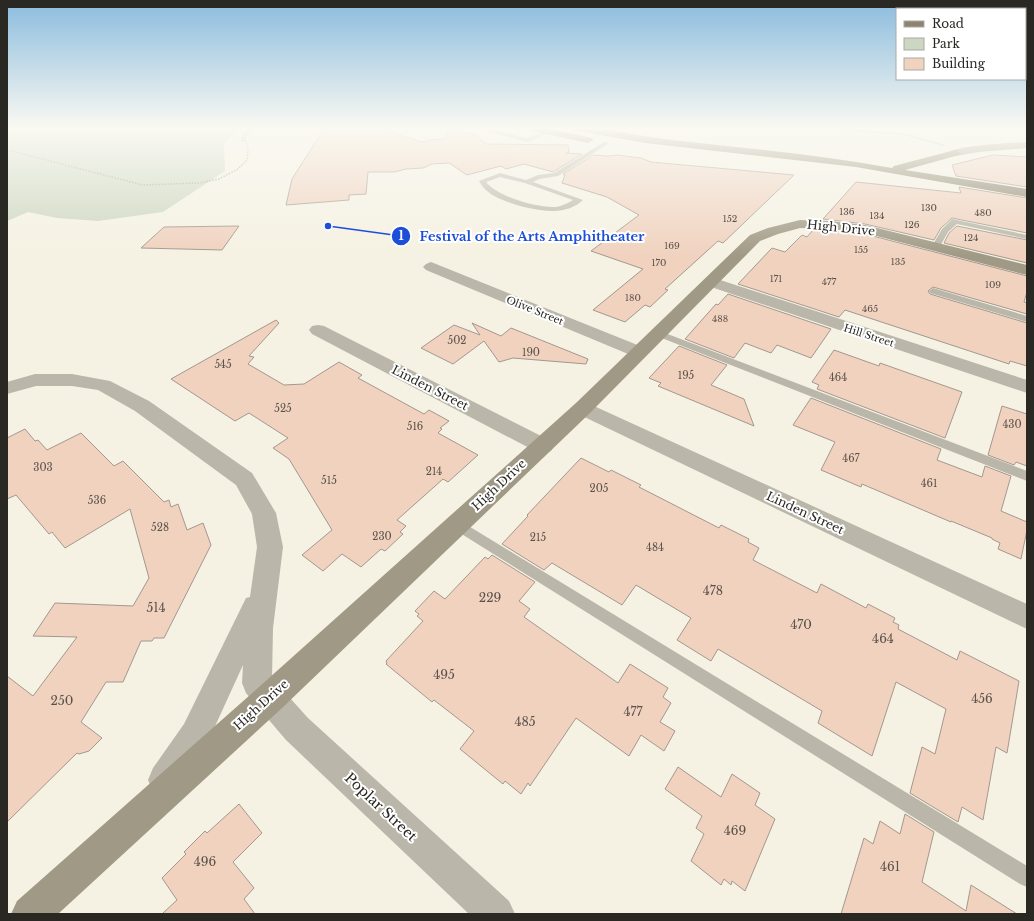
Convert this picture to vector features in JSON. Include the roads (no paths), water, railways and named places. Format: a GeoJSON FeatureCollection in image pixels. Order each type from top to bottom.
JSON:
{"type":"FeatureCollection","features":[{"type":"Feature","properties":{"kind":"main road"},"geometry":{"type":"LineString","coordinates":[[834,170],[860,173],[889,170]]}},
{"type":"Feature","properties":{"kind":"main road"},"geometry":{"type":"LineString","coordinates":[[881,170],[1027,193]]}},
{"type":"Feature","properties":{"kind":"main road"},"geometry":{"type":"LineString","coordinates":[[942,170],[960,182]]}},
{"type":"Feature","properties":{"kind":"street","name":"High Drive"},"geometry":{"type":"LineString","coordinates":[[30,914],[270,698],[583,408],[657,333],[755,238],[773,230],[800,224],[865,229],[1027,270]]}},
{"type":"Feature","properties":{"kind":"street","name":"Olive Street"},"geometry":{"type":"LineString","coordinates":[[431,267],[639,352]]}},
{"type":"Feature","properties":{"kind":"street","name":"Hill Street"},"geometry":{"type":"LineString","coordinates":[[711,282],[1027,387]]}},
{"type":"Feature","properties":{"kind":"street","name":"Linden Street"},"geometry":{"type":"LineString","coordinates":[[318,330],[542,446]]}},
{"type":"Feature","properties":{"kind":"street","name":"Poplar Street"},"geometry":{"type":"LineString","coordinates":[[7,388],[35,380],[72,380],[103,385],[142,406],[244,479],[264,513],[270,547],[258,628],[257,683],[297,730],[496,914]]}},
{"type":"Feature","properties":{"kind":"street","name":"Linden Street"},"geometry":{"type":"LineString","coordinates":[[583,408],[1027,617]]}},
{"type":"Feature","properties":{"kind":"street"},"geometry":{"type":"LineString","coordinates":[[145,811],[195,736],[263,592]]}},
{"type":"Feature","properties":{"kind":"lane"},"geometry":{"type":"LineString","coordinates":[[527,182],[579,200],[568,206],[555,210],[533,206],[489,190],[482,181],[500,175],[527,182],[538,177],[556,176],[565,170]]}},
{"type":"Feature","properties":{"kind":"lane"},"geometry":{"type":"LineString","coordinates":[[936,246],[955,220],[1027,237]]}},
{"type":"Feature","properties":{"kind":"lane"},"geometry":{"type":"LineString","coordinates":[[933,291],[1027,319]]}},
{"type":"Feature","properties":{"kind":"lane"},"geometry":{"type":"LineString","coordinates":[[657,333],[1027,476]]}},
{"type":"Feature","properties":{"kind":"lane"},"geometry":{"type":"LineString","coordinates":[[457,524],[1027,877]]}},
{"type":"Feature","properties":{"kind":"place","name":"Festival of the Arts Amphitheater"},"geometry":{"type":"Point","coordinates":[328,226]}}]}
